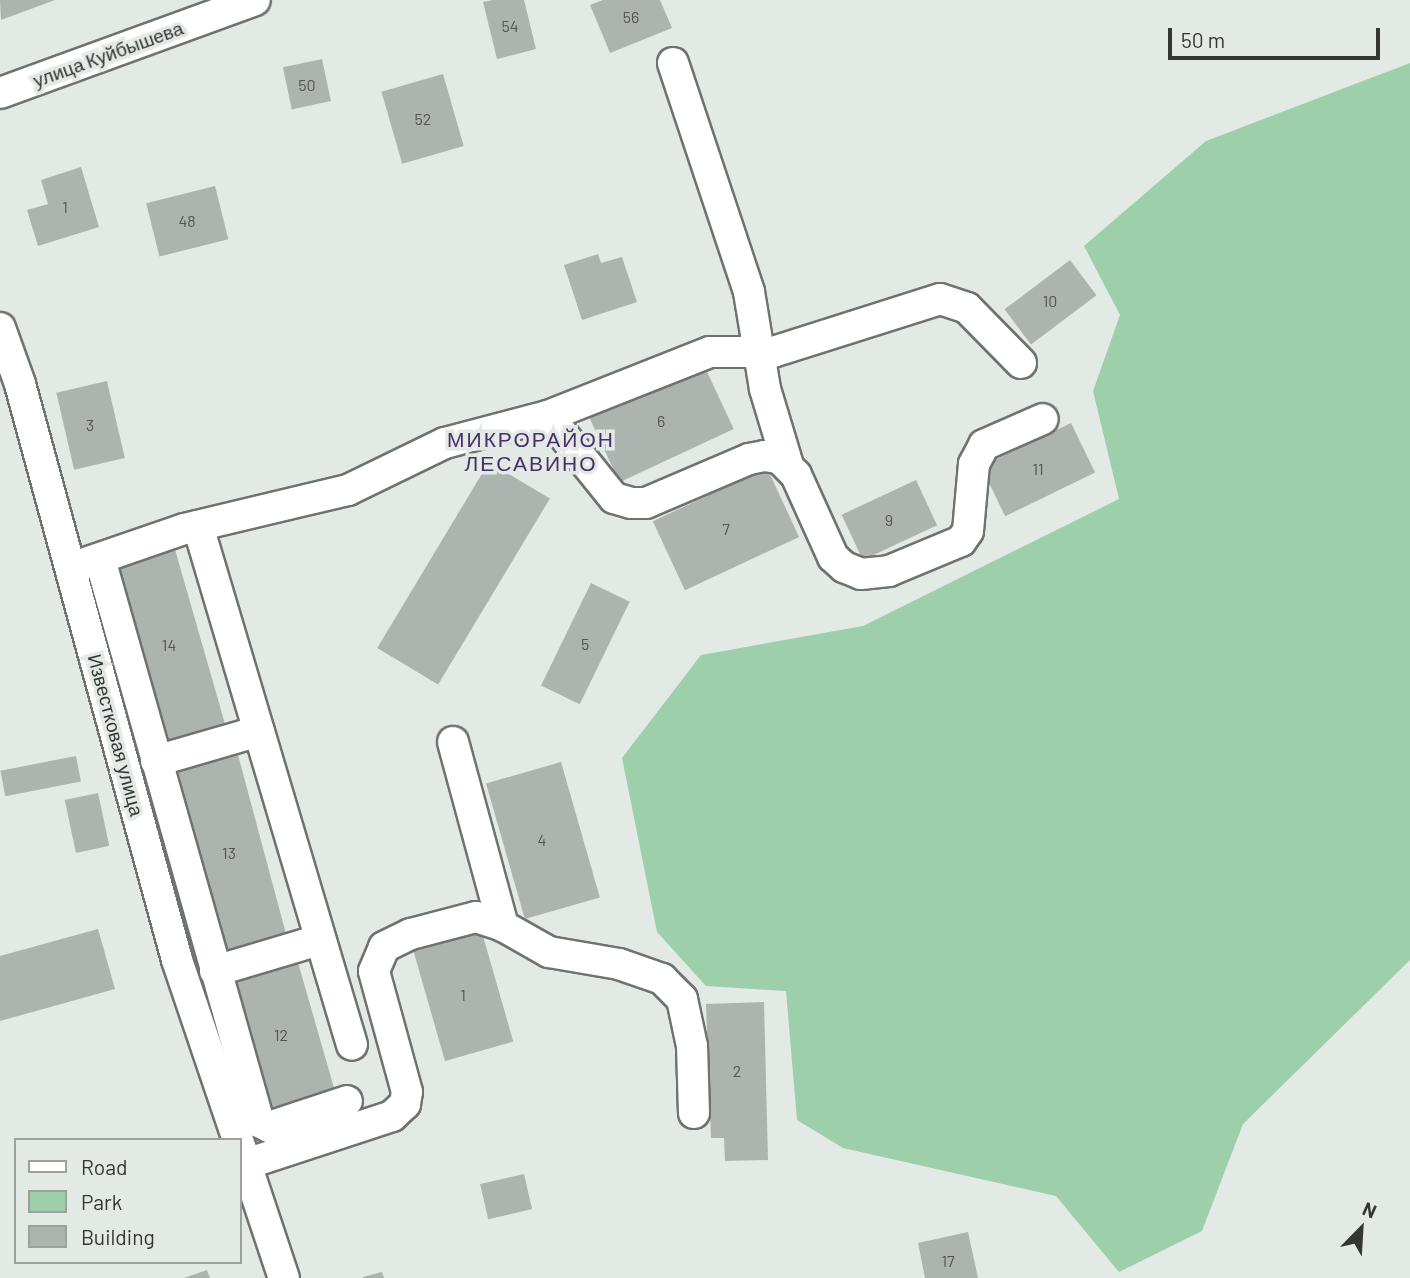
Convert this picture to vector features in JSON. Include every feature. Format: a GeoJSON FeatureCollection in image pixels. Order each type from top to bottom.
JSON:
{"type":"FeatureCollection","features":[{"type":"Feature","properties":{"kind":"lane","name":"улица Куйбышева"},"geometry":{"type":"LineString","coordinates":[[0,93],[255,0]]}},
{"type":"Feature","properties":{"kind":"lane"},"geometry":{"type":"LineString","coordinates":[[673,63],[749,292],[765,389],[788,465]]}},
{"type":"Feature","properties":{"kind":"lane"},"geometry":{"type":"LineString","coordinates":[[71,568],[198,526],[348,490],[445,443],[548,416],[710,352],[774,352],[940,299],[967,308],[1021,363]]}},
{"type":"Feature","properties":{"kind":"lane","name":"Известковая улица"},"geometry":{"type":"LineString","coordinates":[[0,328],[20,384],[177,960],[237,1138]]}},
{"type":"Feature","properties":{"kind":"lane"},"geometry":{"type":"LineString","coordinates":[[548,416],[614,498],[631,503],[646,503],[756,457],[779,458],[796,475],[833,557],[844,567],[861,575],[889,571],[961,541],[968,531],[974,464],[984,445],[1043,419]]}},
{"type":"Feature","properties":{"kind":"lane"},"geometry":{"type":"LineString","coordinates":[[198,526],[352,1045]]}},
{"type":"Feature","properties":{"kind":"lane"},"geometry":{"type":"LineString","coordinates":[[100,559],[259,1122],[269,1127],[347,1101]]}},
{"type":"Feature","properties":{"kind":"lane"},"geometry":{"type":"LineString","coordinates":[[156,761],[259,731]]}},
{"type":"Feature","properties":{"kind":"lane"},"geometry":{"type":"LineString","coordinates":[[453,743],[503,926]]}},
{"type":"Feature","properties":{"kind":"lane"},"geometry":{"type":"LineString","coordinates":[[242,1150],[391,1116],[405,1104],[407,1092],[374,971],[384,947],[411,934],[476,917],[503,926],[550,952],[620,964],[662,979],[682,999],[692,1046],[694,1114]]}},
{"type":"Feature","properties":{"kind":"lane"},"geometry":{"type":"LineString","coordinates":[[215,971],[319,940]]}},
{"type":"Feature","properties":{"kind":"lane","name":"Известковая улица"},"geometry":{"type":"LineString","coordinates":[[242,1153],[284,1278]]}},
{"type":"Feature","properties":{"kind":"green space"},"geometry":{"type":"Polygon","coordinates":[[[1410,63],[1410,960],[1243,1124],[1202,1231],[1119,1272],[1056,1196],[843,1148],[797,1120],[786,991],[706,986],[657,932],[622,758],[701,655],[863,626],[1119,499],[1093,391],[1120,315],[1084,246],[1206,141],[1410,63]]]}},
{"type":"Feature","properties":{"kind":"building"},"geometry":{"type":"Polygon","coordinates":[[[0,0],[55,0],[1,20],[0,0]]]}},
{"type":"Feature","properties":{"kind":"building"},"geometry":{"type":"Polygon","coordinates":[[[524,0],[536,49],[497,59],[483,2],[524,0]]]}},
{"type":"Feature","properties":{"kind":"building"},"geometry":{"type":"Polygon","coordinates":[[[603,0],[660,0],[672,28],[610,53],[590,5],[603,0]]]}},
{"type":"Feature","properties":{"kind":"building"},"geometry":{"type":"Polygon","coordinates":[[[322,59],[331,101],[292,109],[283,67],[322,59]]]}},
{"type":"Feature","properties":{"kind":"building"},"geometry":{"type":"Polygon","coordinates":[[[443,74],[464,146],[402,164],[381,92],[443,74]]]}},
{"type":"Feature","properties":{"kind":"building"},"geometry":{"type":"Polygon","coordinates":[[[81,167],[99,227],[38,246],[27,210],[48,204],[41,180],[81,167]]]}},
{"type":"Feature","properties":{"kind":"building"},"geometry":{"type":"Polygon","coordinates":[[[215,186],[228,239],[159,257],[146,203],[215,186]]]}},
{"type":"Feature","properties":{"kind":"building"},"geometry":{"type":"Polygon","coordinates":[[[598,254],[601,263],[622,257],[637,302],[582,320],[564,265],[598,254]]]}},
{"type":"Feature","properties":{"kind":"building"},"geometry":{"type":"Polygon","coordinates":[[[1070,260],[1096,295],[1031,344],[1005,309],[1070,260]]]}},
{"type":"Feature","properties":{"kind":"building"},"geometry":{"type":"Polygon","coordinates":[[[702,361],[734,429],[620,482],[588,414],[702,361]]]}},
{"type":"Feature","properties":{"kind":"building"},"geometry":{"type":"Polygon","coordinates":[[[107,381],[125,458],[74,470],[56,393],[107,381]]]}},
{"type":"Feature","properties":{"kind":"building"},"geometry":{"type":"Polygon","coordinates":[[[1071,423],[1095,472],[1005,516],[981,467],[1071,423]]]}},
{"type":"Feature","properties":{"kind":"building"},"geometry":{"type":"Polygon","coordinates":[[[489,462],[550,499],[438,685],[377,648],[489,462]]]}},
{"type":"Feature","properties":{"kind":"building"},"geometry":{"type":"Polygon","coordinates":[[[767,468],[799,537],[685,590],[653,521],[767,468]]]}},
{"type":"Feature","properties":{"kind":"building"},"geometry":{"type":"Polygon","coordinates":[[[916,480],[937,525],[863,560],[842,515],[916,480]]]}},
{"type":"Feature","properties":{"kind":"building"},"geometry":{"type":"Polygon","coordinates":[[[174,546],[226,726],[165,743],[113,563],[174,546]]]}},
{"type":"Feature","properties":{"kind":"building"},"geometry":{"type":"Polygon","coordinates":[[[591,583],[630,602],[580,704],[541,685],[591,583]]]}},
{"type":"Feature","properties":{"kind":"building"},"geometry":{"type":"Polygon","coordinates":[[[237,751],[287,936],[221,954],[171,769],[237,751]]]}},
{"type":"Feature","properties":{"kind":"building"},"geometry":{"type":"Polygon","coordinates":[[[76,756],[81,782],[5,796],[0,771],[76,756]]]}},
{"type":"Feature","properties":{"kind":"building"},"geometry":{"type":"Polygon","coordinates":[[[561,762],[600,898],[525,919],[486,783],[561,762]]]}},
{"type":"Feature","properties":{"kind":"building"},"geometry":{"type":"Polygon","coordinates":[[[98,793],[109,846],[76,853],[65,800],[98,793]]]}},
{"type":"Feature","properties":{"kind":"building"},"geometry":{"type":"Polygon","coordinates":[[[98,929],[115,989],[0,1021],[0,956],[98,929]]]}},
{"type":"Feature","properties":{"kind":"building"},"geometry":{"type":"Polygon","coordinates":[[[481,929],[513,1041],[445,1061],[413,949],[481,929]]]}},
{"type":"Feature","properties":{"kind":"building"},"geometry":{"type":"Polygon","coordinates":[[[297,959],[335,1093],[265,1113],[227,979],[297,959]]]}},
{"type":"Feature","properties":{"kind":"building"},"geometry":{"type":"Polygon","coordinates":[[[764,1002],[768,1160],[725,1161],[724,1138],[711,1138],[706,1004],[764,1002]]]}},
{"type":"Feature","properties":{"kind":"building"},"geometry":{"type":"Polygon","coordinates":[[[524,1174],[532,1209],[488,1219],[480,1184],[524,1174]]]}},
{"type":"Feature","properties":{"kind":"building"},"geometry":{"type":"Polygon","coordinates":[[[968,1232],[978,1278],[925,1278],[918,1243],[968,1232]]]}},
{"type":"Feature","properties":{"kind":"building"},"geometry":{"type":"Polygon","coordinates":[[[207,1270],[210,1278],[184,1278],[207,1270]]]}},
{"type":"Feature","properties":{"kind":"building"},"geometry":{"type":"Polygon","coordinates":[[[382,1272],[384,1278],[363,1278],[363,1277],[382,1272]]]}},
{"type":"Feature","properties":{"kind":"district","name":"МИКРОРАЙОН ЛЕСАВИНО"},"geometry":{"type":"Point","coordinates":[531,451]}}]}
